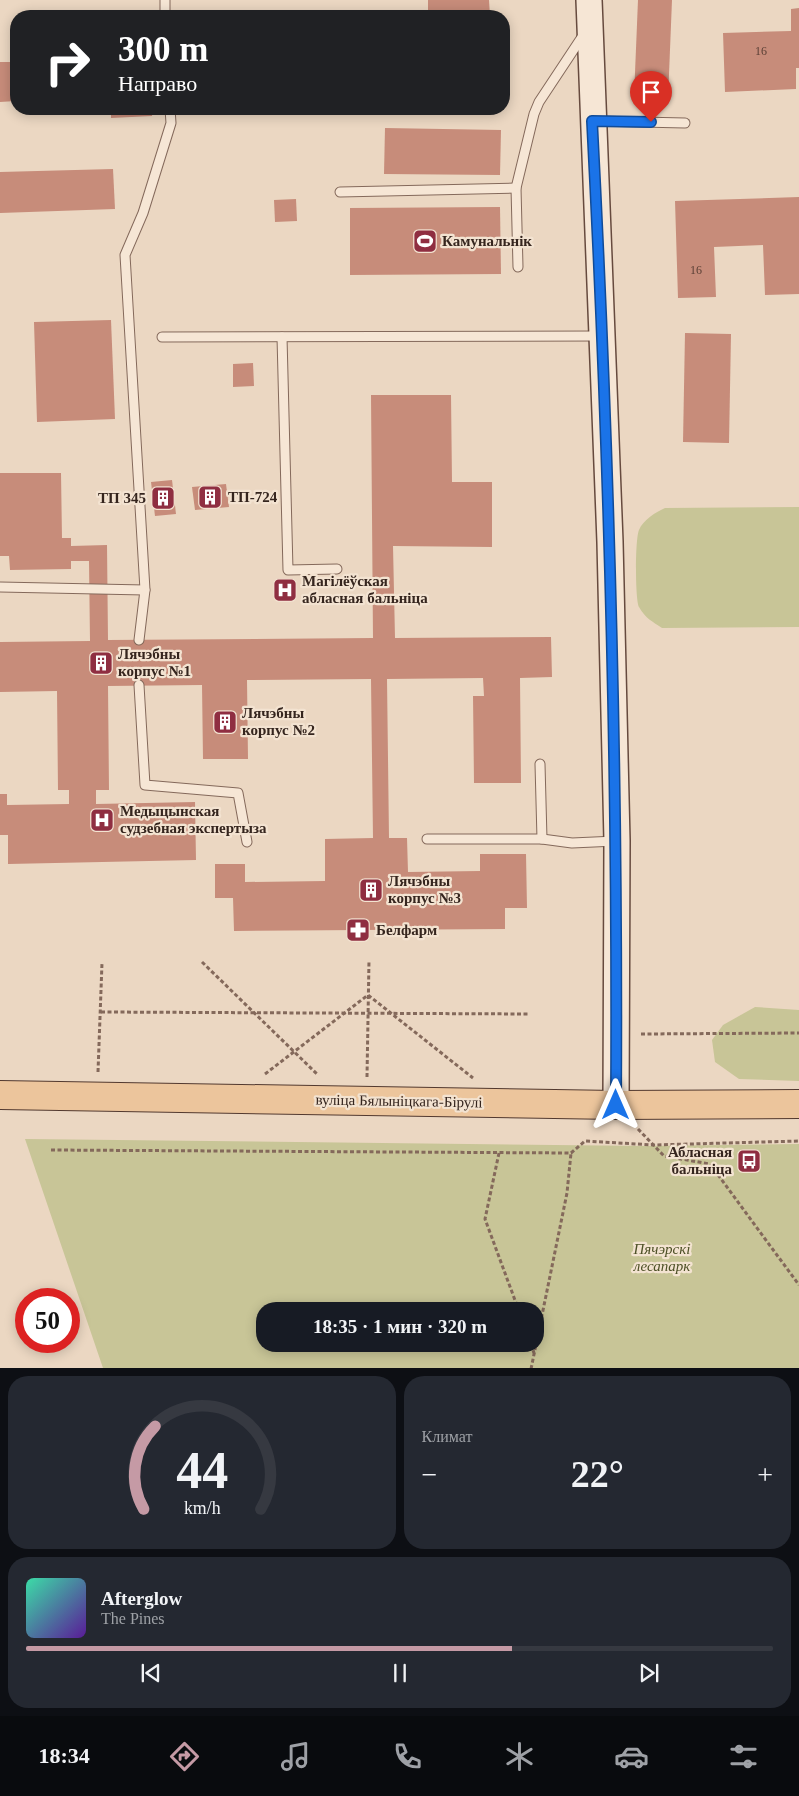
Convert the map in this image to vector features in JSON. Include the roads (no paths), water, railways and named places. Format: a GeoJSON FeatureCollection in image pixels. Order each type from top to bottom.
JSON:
{"type":"FeatureCollection","features":[{"type":"Feature","properties":{"kind":"main road"},"geometry":{"type":"LineString","coordinates":[[590,12],[592,121],[603,336],[610,542],[617,841],[616,1105]]}},
{"type":"Feature","properties":{"kind":"main road","name":"вуліца Бялыніцкага-Бірулі"},"geometry":{"type":"LineString","coordinates":[[0,1095],[616,1105],[799,1104]]}},
{"type":"Feature","properties":{"kind":"lane"},"geometry":{"type":"LineString","coordinates":[[518,267],[516,188],[534,114],[590,12]]}},
{"type":"Feature","properties":{"kind":"lane"},"geometry":{"type":"LineString","coordinates":[[139,640],[145,590],[125,255],[143,213],[171,123],[170,115]]}},
{"type":"Feature","properties":{"kind":"lane"},"geometry":{"type":"LineString","coordinates":[[592,121],[685,123]]}},
{"type":"Feature","properties":{"kind":"lane"},"geometry":{"type":"LineString","coordinates":[[340,192],[516,188]]}},
{"type":"Feature","properties":{"kind":"lane"},"geometry":{"type":"LineString","coordinates":[[162,337],[603,336]]}},
{"type":"Feature","properties":{"kind":"lane"},"geometry":{"type":"LineString","coordinates":[[282,337],[288,570],[337,568]]}},
{"type":"Feature","properties":{"kind":"lane"},"geometry":{"type":"LineString","coordinates":[[0,587],[145,590]]}},
{"type":"Feature","properties":{"kind":"lane"},"geometry":{"type":"LineString","coordinates":[[139,686],[145,785],[238,793],[247,842]]}},
{"type":"Feature","properties":{"kind":"lane"},"geometry":{"type":"LineString","coordinates":[[540,764],[542,839]]}},
{"type":"Feature","properties":{"kind":"lane"},"geometry":{"type":"LineString","coordinates":[[427,839],[542,839],[572,843],[617,841]]}},
{"type":"Feature","properties":{"kind":"place","name":"Камунальнік"},"geometry":{"type":"Point","coordinates":[425,241]}},
{"type":"Feature","properties":{"kind":"place","name":"ТП-724"},"geometry":{"type":"Point","coordinates":[210,497]}},
{"type":"Feature","properties":{"kind":"place","name":"ТП 345"},"geometry":{"type":"Point","coordinates":[163,498]}},
{"type":"Feature","properties":{"kind":"place","name":"Магілёўская абласная бальніца"},"geometry":{"type":"Point","coordinates":[285,590]}},
{"type":"Feature","properties":{"kind":"place","name":"Лячэбны корпус №1"},"geometry":{"type":"Point","coordinates":[101,663]}},
{"type":"Feature","properties":{"kind":"place","name":"Лячэбны корпус №2"},"geometry":{"type":"Point","coordinates":[225,722]}},
{"type":"Feature","properties":{"kind":"place","name":"Медыцынская судзебная экспертыза"},"geometry":{"type":"Point","coordinates":[102,820]}},
{"type":"Feature","properties":{"kind":"place","name":"Лячэбны корпус №3"},"geometry":{"type":"Point","coordinates":[371,890]}},
{"type":"Feature","properties":{"kind":"place","name":"Белфарм"},"geometry":{"type":"Point","coordinates":[358,930]}},
{"type":"Feature","properties":{"kind":"place","name":"Абласная бальніца"},"geometry":{"type":"Point","coordinates":[749,1161]}},
{"type":"Feature","properties":{"kind":"park label","name":"Пячэрскі лесапарк"},"geometry":{"type":"Point","coordinates":[662,1258]}}]}
